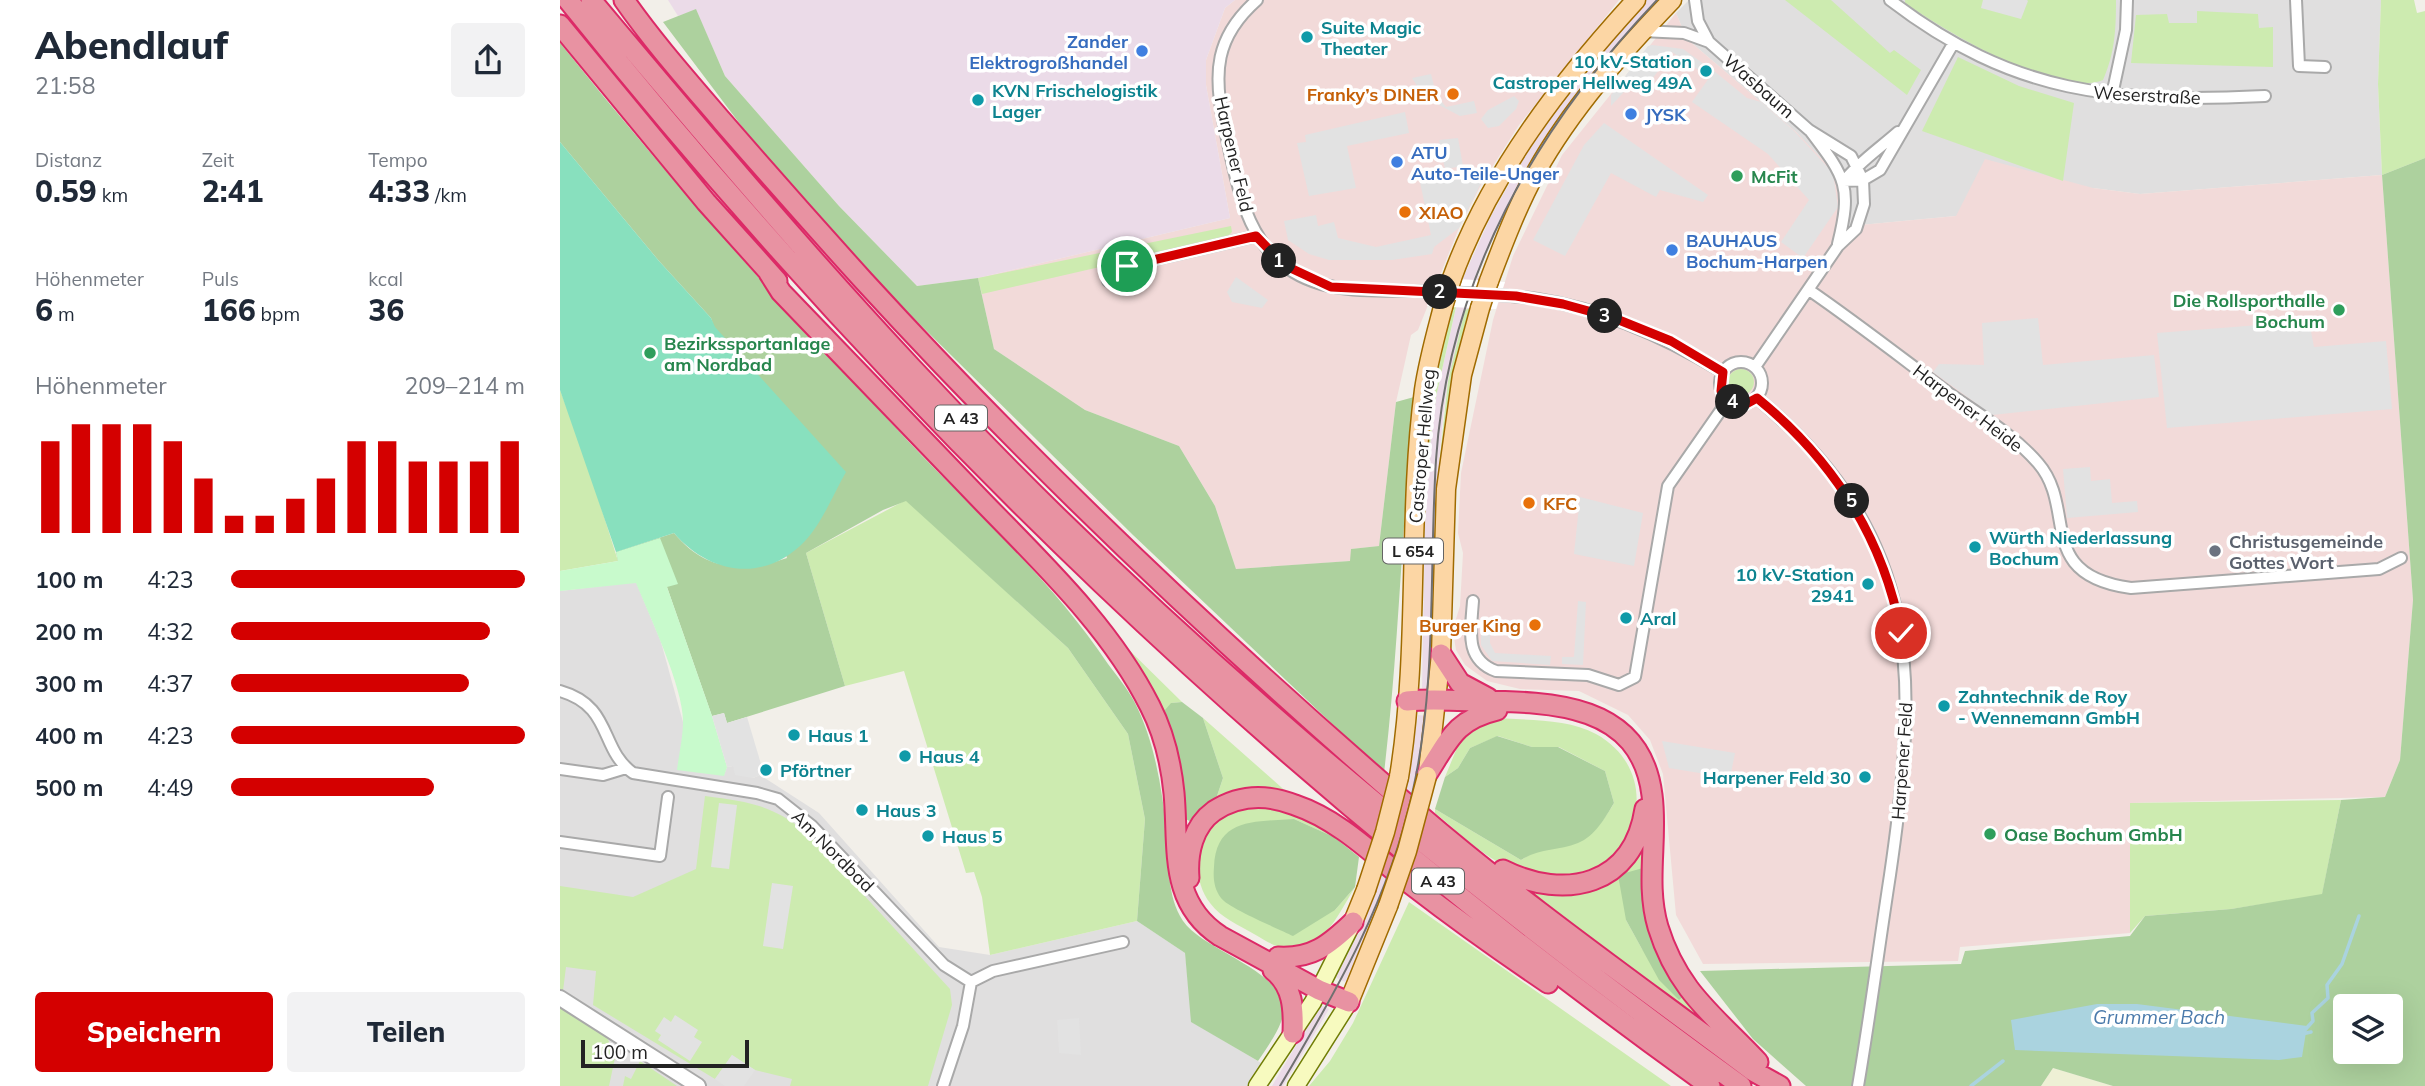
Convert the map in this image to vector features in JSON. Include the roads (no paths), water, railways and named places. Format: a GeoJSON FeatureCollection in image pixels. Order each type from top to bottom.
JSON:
{"type":"FeatureCollection","features":[{"type":"Feature","properties":{"kind":"highway","name":"A 43"},"geometry":{"type":"LineString","coordinates":[[568,0],[635,84],[786,258],[957,443],[1180,659],[1368,823],[1515,943],[1710,1086]]}},
{"type":"Feature","properties":{"kind":"highway","name":"A 43"},"geometry":{"type":"LineString","coordinates":[[591,0],[738,175],[912,368],[1011,469],[1188,640],[1304,743],[1481,890],[1565,957],[1741,1086]]}},
{"type":"Feature","properties":{"kind":"highway"},"geometry":{"type":"LineString","coordinates":[[626,3],[668,58],[757,161],[940,363],[1084,509],[1294,704],[1395,782],[1493,865],[1522,880],[1553,887],[1569,886],[1587,883],[1614,868],[1636,843],[1645,807],[1644,787],[1635,764],[1619,742],[1587,720],[1495,705],[1460,683],[1441,654]]}},
{"type":"Feature","properties":{"kind":"highway"},"geometry":{"type":"LineString","coordinates":[[560,25],[689,182],[769,273],[925,421],[957,443]]}},
{"type":"Feature","properties":{"kind":"highway"},"geometry":{"type":"LineString","coordinates":[[769,273],[780,292],[1069,593],[1134,679],[1150,706],[1167,752],[1174,792],[1176,853],[1184,894],[1189,905],[1209,929],[1277,973],[1287,985],[1294,1014],[1293,1033]]}},
{"type":"Feature","properties":{"kind":"highway"},"geometry":{"type":"LineString","coordinates":[[1407,701],[1566,706],[1589,712],[1625,734],[1638,751],[1652,793],[1650,886],[1658,925],[1670,960],[1706,1012],[1780,1086]]}},
{"type":"Feature","properties":{"kind":"highway"},"geometry":{"type":"LineString","coordinates":[[1427,775],[1458,728],[1495,705]]}},
{"type":"Feature","properties":{"kind":"highway"},"geometry":{"type":"LineString","coordinates":[[1395,782],[1424,818],[1585,945],[1753,1071],[1780,1086]]}},
{"type":"Feature","properties":{"kind":"highway"},"geometry":{"type":"LineString","coordinates":[[1349,1002],[1209,915],[1194,892],[1189,879],[1190,852],[1197,830],[1209,815],[1228,802],[1251,796],[1292,803],[1326,818],[1463,925],[1694,1086]]}},
{"type":"Feature","properties":{"kind":"highway"},"geometry":{"type":"LineString","coordinates":[[1278,957],[1312,955],[1325,948],[1353,922]]}},
{"type":"Feature","properties":{"kind":"highway"},"geometry":{"type":"LineString","coordinates":[[1237,946],[1321,986]]}},
{"type":"Feature","properties":{"kind":"main road","name":"Castroper Hellweg"},"geometry":{"type":"LineString","coordinates":[[1257,1086],[1321,986],[1353,922],[1366,890],[1395,782],[1407,701],[1417,455],[1424,387],[1452,278],[1474,221],[1502,175],[1560,90],[1636,0]]}},
{"type":"Feature","properties":{"kind":"main road","name":"Castroper Hellweg"},"geometry":{"type":"LineString","coordinates":[[1296,1086],[1349,1002],[1388,906],[1427,775],[1441,654],[1446,489],[1462,375],[1489,281],[1508,231],[1536,171],[1576,111],[1642,31],[1672,0]]}},
{"type":"Feature","properties":{"kind":"street","name":"Harpener Feld"},"geometry":{"type":"LineString","coordinates":[[1257,0],[1230,30],[1220,51],[1218,72],[1224,121],[1236,176],[1256,236],[1284,265],[1331,287],[1516,296],[1563,304],[1614,318],[1671,341],[1723,372]]}},
{"type":"Feature","properties":{"kind":"street"},"geometry":{"type":"LineString","coordinates":[[1613,26],[1623,0]]}},
{"type":"Feature","properties":{"kind":"street","name":"Wasbaum"},"geometry":{"type":"LineString","coordinates":[[1695,0],[1699,21],[1709,42]]}},
{"type":"Feature","properties":{"kind":"street","name":"Weserstraße"},"geometry":{"type":"LineString","coordinates":[[1890,0],[1953,44],[2044,81],[2112,95],[2265,96]]}},
{"type":"Feature","properties":{"kind":"street"},"geometry":{"type":"LineString","coordinates":[[2112,95],[2126,30],[2127,0]]}},
{"type":"Feature","properties":{"kind":"street"},"geometry":{"type":"LineString","coordinates":[[2296,0],[2299,66],[2325,67]]}},
{"type":"Feature","properties":{"kind":"street","name":"Wasbaum"},"geometry":{"type":"LineString","coordinates":[[1642,31],[1684,33],[1709,42],[1809,130],[1836,144],[1857,164],[1863,180]]}},
{"type":"Feature","properties":{"kind":"street"},"geometry":{"type":"LineString","coordinates":[[1838,246],[1847,209],[1844,181],[1857,164],[1872,157],[1901,129],[1953,44]]}},
{"type":"Feature","properties":{"kind":"street"},"geometry":{"type":"LineString","coordinates":[[1844,181],[1863,180],[1880,170],[1893,150],[1901,129]]}},
{"type":"Feature","properties":{"kind":"street","name":"Wasbaum"},"geometry":{"type":"LineString","coordinates":[[1809,130],[1844,181]]}},
{"type":"Feature","properties":{"kind":"street"},"geometry":{"type":"LineString","coordinates":[[1755,367],[1838,246],[1856,229],[1862,215],[1863,180]]}},
{"type":"Feature","properties":{"kind":"street","name":"Harpener Feld"},"geometry":{"type":"LineString","coordinates":[[1108,281],[1127,266],[1256,236]]}},
{"type":"Feature","properties":{"kind":"street","name":"Harpener Heide"},"geometry":{"type":"LineString","coordinates":[[1809,290],[2002,432],[2039,464],[2053,491],[2065,547],[2084,570],[2099,580],[2131,588],[2328,574],[2378,569],[2401,558]]}},
{"type":"Feature","properties":{"kind":"street"},"geometry":{"type":"LineString","coordinates":[[1736,363],[1755,367],[1762,379],[1757,398],[1746,404],[1728,400],[1721,391],[1723,372],[1736,363]]}},
{"type":"Feature","properties":{"kind":"street","name":"Harpener Feld"},"geometry":{"type":"LineString","coordinates":[[1757,398],[1800,434],[1855,506],[1882,562],[1902,640],[1908,706],[1902,791],[1858,1086]]}},
{"type":"Feature","properties":{"kind":"street"},"geometry":{"type":"LineString","coordinates":[[1473,601],[1472,648],[1484,667],[1496,671],[1588,675],[1619,685],[1635,677],[1668,486],[1728,400]]}},
{"type":"Feature","properties":{"kind":"street"},"geometry":{"type":"LineString","coordinates":[[560,691],[577,697],[599,718],[617,756],[626,768]]}},
{"type":"Feature","properties":{"kind":"street","name":"Am Nordbad"},"geometry":{"type":"LineString","coordinates":[[560,769],[603,775],[626,768],[643,777],[757,793],[792,808],[929,950],[971,982]]}},
{"type":"Feature","properties":{"kind":"street"},"geometry":{"type":"LineString","coordinates":[[664,868],[660,856],[668,797]]}},
{"type":"Feature","properties":{"kind":"street"},"geometry":{"type":"LineString","coordinates":[[560,842],[660,856]]}},
{"type":"Feature","properties":{"kind":"street"},"geometry":{"type":"LineString","coordinates":[[943,1086],[963,1026],[971,982],[993,971],[1124,942]]}},
{"type":"Feature","properties":{"kind":"street"},"geometry":{"type":"LineString","coordinates":[[560,998],[698,1086]]}},
{"type":"Feature","properties":{"kind":"water"},"geometry":{"type":"Polygon","coordinates":[[[2097,1004],[2137,1004],[2307,1026],[2302,1057],[2279,1060],[2015,1050],[2011,1020],[2097,1004]]]}},
{"type":"Feature","properties":{"kind":"waterway"},"geometry":{"type":"LineString","coordinates":[[2304,1031],[2313,1021],[2312,1013],[2328,998],[2327,985],[2342,964],[2359,916]]}},
{"type":"Feature","properties":{"kind":"waterway","name":"Grummer Bach"},"geometry":{"type":"LineString","coordinates":[[2302,1034],[2311,1032]]}},
{"type":"Feature","properties":{"kind":"waterway","name":"Grummer Bach"},"geometry":{"type":"LineString","coordinates":[[1971,1086],[2003,1061]]}},
{"type":"Feature","properties":{"kind":"tram line"},"geometry":{"type":"LineString","coordinates":[[1280,1086],[1341,980],[1376,907],[1403,830],[1413,790],[1426,708],[1436,460],[1444,394],[1458,330],[1479,269],[1505,210],[1537,155],[1573,101],[1613,49],[1657,0]]}},
{"type":"Feature","properties":{"kind":"place","name":"Suite Magic Theater"},"geometry":{"type":"Point","coordinates":[1307,37]}},
{"type":"Feature","properties":{"kind":"place","name":"Zander Elektrogroßhandel"},"geometry":{"type":"Point","coordinates":[1142,51]}},
{"type":"Feature","properties":{"kind":"place","name":"10 kV-Station Castroper Hellweg 49A"},"geometry":{"type":"Point","coordinates":[1706,71]}},
{"type":"Feature","properties":{"kind":"place","name":"Franky’s DINER"},"geometry":{"type":"Point","coordinates":[1453,94]}},
{"type":"Feature","properties":{"kind":"place","name":"KVN Frischelogistik Lager"},"geometry":{"type":"Point","coordinates":[978,100]}},
{"type":"Feature","properties":{"kind":"place","name":"JYSK"},"geometry":{"type":"Point","coordinates":[1631,114]}},
{"type":"Feature","properties":{"kind":"place","name":"ATU Auto-Teile-Unger"},"geometry":{"type":"Point","coordinates":[1397,162]}},
{"type":"Feature","properties":{"kind":"place","name":"McFit"},"geometry":{"type":"Point","coordinates":[1737,176]}},
{"type":"Feature","properties":{"kind":"place","name":"XIAO"},"geometry":{"type":"Point","coordinates":[1405,212]}},
{"type":"Feature","properties":{"kind":"place","name":"BAUHAUS Bochum-Harpen"},"geometry":{"type":"Point","coordinates":[1672,250]}},
{"type":"Feature","properties":{"kind":"place","name":"Die Rollsporthalle Bochum"},"geometry":{"type":"Point","coordinates":[2339,310]}},
{"type":"Feature","properties":{"kind":"place","name":"Bezirkssportanlage am Nordbad"},"geometry":{"type":"Point","coordinates":[650,353]}},
{"type":"Feature","properties":{"kind":"place","name":"KFC"},"geometry":{"type":"Point","coordinates":[1529,503]}},
{"type":"Feature","properties":{"kind":"place","name":"Würth Niederlassung Bochum"},"geometry":{"type":"Point","coordinates":[1975,547]}},
{"type":"Feature","properties":{"kind":"place","name":"Christusgemeinde Gottes Wort"},"geometry":{"type":"Point","coordinates":[2215,551]}},
{"type":"Feature","properties":{"kind":"place","name":"10 kV-Station 2941"},"geometry":{"type":"Point","coordinates":[1868,584]}},
{"type":"Feature","properties":{"kind":"place","name":"Aral"},"geometry":{"type":"Point","coordinates":[1626,618]}},
{"type":"Feature","properties":{"kind":"place","name":"Burger King"},"geometry":{"type":"Point","coordinates":[1535,625]}},
{"type":"Feature","properties":{"kind":"place","name":"Zahntechnik de Roy - Wennemann GmbH"},"geometry":{"type":"Point","coordinates":[1944,706]}},
{"type":"Feature","properties":{"kind":"place","name":"Haus 1"},"geometry":{"type":"Point","coordinates":[794,735]}},
{"type":"Feature","properties":{"kind":"place","name":"Haus 4"},"geometry":{"type":"Point","coordinates":[905,756]}},
{"type":"Feature","properties":{"kind":"place","name":"Pförtner"},"geometry":{"type":"Point","coordinates":[766,770]}},
{"type":"Feature","properties":{"kind":"place","name":"Harpener Feld 30"},"geometry":{"type":"Point","coordinates":[1865,777]}},
{"type":"Feature","properties":{"kind":"place","name":"Haus 3"},"geometry":{"type":"Point","coordinates":[862,810]}},
{"type":"Feature","properties":{"kind":"place","name":"Oase Bochum GmbH"},"geometry":{"type":"Point","coordinates":[1990,834]}},
{"type":"Feature","properties":{"kind":"place","name":"Haus 5"},"geometry":{"type":"Point","coordinates":[928,836]}}]}
